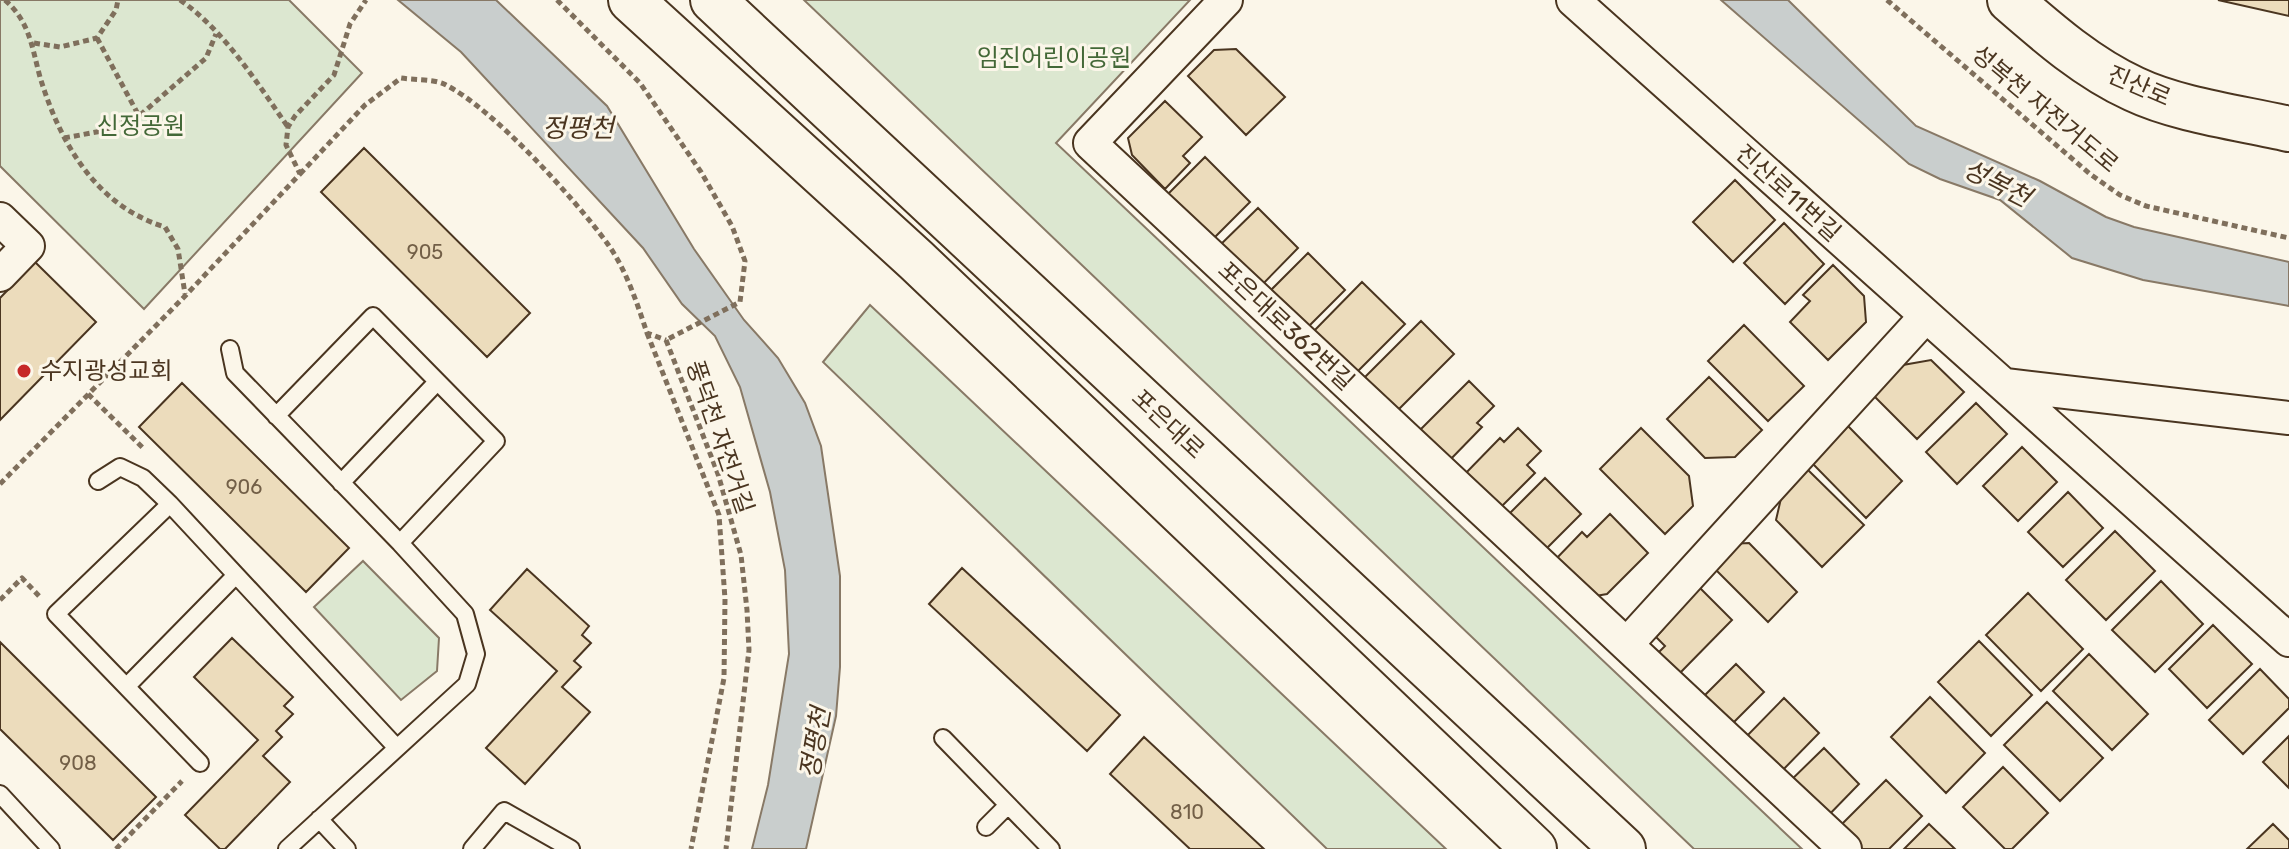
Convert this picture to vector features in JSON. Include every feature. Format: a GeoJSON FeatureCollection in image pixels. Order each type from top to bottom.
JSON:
{"type":"FeatureCollection","features":[{"type":"Feature","properties":{"kind":"main road"},"geometry":{"type":"LineString","coordinates":[[631,0],[916,260],[1534,849]]}},
{"type":"Feature","properties":{"kind":"main road","name":"포은대로"},"geometry":{"type":"LineString","coordinates":[[713,0],[1623,849]]}},
{"type":"Feature","properties":{"kind":"main road","name":"진산로"},"geometry":{"type":"LineString","coordinates":[[2010,0],[2060,43],[2108,76],[2136,90],[2169,101],[2289,129]]}},
{"type":"Feature","properties":{"kind":"street","name":"포은대로362번길"},"geometry":{"type":"LineString","coordinates":[[1226,0],[1090,143],[1845,849]]}},
{"type":"Feature","properties":{"kind":"street","name":"진산로11번길"},"geometry":{"type":"LineString","coordinates":[[1573,0],[2289,640]]}},
{"type":"Feature","properties":{"kind":"street"},"geometry":{"type":"LineString","coordinates":[[0,219],[28,246],[0,275]]}},
{"type":"Feature","properties":{"kind":"street"},"geometry":{"type":"LineString","coordinates":[[1627,644],[1925,317]]}},
{"type":"Feature","properties":{"kind":"street"},"geometry":{"type":"LineString","coordinates":[[2005,385],[2289,418]]}},
{"type":"Feature","properties":{"kind":"lane"},"geometry":{"type":"LineString","coordinates":[[276,416],[373,316],[496,441],[400,543]]}},
{"type":"Feature","properties":{"kind":"lane"},"geometry":{"type":"LineString","coordinates":[[230,349],[235,373],[465,614],[476,654],[467,684],[287,849]]}},
{"type":"Feature","properties":{"kind":"lane"},"geometry":{"type":"LineString","coordinates":[[341,483],[437,382]]}},
{"type":"Feature","properties":{"kind":"lane"},"geometry":{"type":"LineString","coordinates":[[98,481],[120,467],[143,478],[397,748]]}},
{"type":"Feature","properties":{"kind":"lane"},"geometry":{"type":"LineString","coordinates":[[170,504],[56,614],[200,763]]}},
{"type":"Feature","properties":{"kind":"lane"},"geometry":{"type":"LineString","coordinates":[[127,686],[236,575]]}},
{"type":"Feature","properties":{"kind":"lane"},"geometry":{"type":"LineString","coordinates":[[943,738],[1051,849]]}},
{"type":"Feature","properties":{"kind":"lane"},"geometry":{"type":"LineString","coordinates":[[0,794],[51,849]]}},
{"type":"Feature","properties":{"kind":"lane"},"geometry":{"type":"LineString","coordinates":[[986,827],[1008,805]]}},
{"type":"Feature","properties":{"kind":"lane"},"geometry":{"type":"LineString","coordinates":[[472,849],[504,811],[571,849]]}},
{"type":"Feature","properties":{"kind":"lane"},"geometry":{"type":"LineString","coordinates":[[319,819],[347,849]]}},
{"type":"Feature","properties":{"kind":"path"},"geometry":{"type":"LineString","coordinates":[[5,0],[25,22],[34,43],[50,109],[64,138],[87,172],[113,200],[139,219],[165,227],[178,249],[186,295]]}},
{"type":"Feature","properties":{"kind":"path"},"geometry":{"type":"LineString","coordinates":[[34,43],[60,47],[97,38],[116,10],[118,0]]}},
{"type":"Feature","properties":{"kind":"path"},"geometry":{"type":"LineString","coordinates":[[180,0],[194,10],[247,68],[288,127]]}},
{"type":"Feature","properties":{"kind":"path"},"geometry":{"type":"LineString","coordinates":[[300,174],[286,145],[288,127],[334,75],[350,24],[366,0]]}},
{"type":"Feature","properties":{"kind":"path","name":"풍덕천 자전거길"},"geometry":{"type":"LineString","coordinates":[[557,0],[640,83],[701,172],[732,226],[745,261],[740,302],[666,340],[718,474],[741,555],[746,596],[749,650],[726,849]]}},
{"type":"Feature","properties":{"kind":"path","name":"성복천 자전거도로"},"geometry":{"type":"LineString","coordinates":[[1887,0],[2090,174],[2120,195],[2146,206],[2289,238]]}},
{"type":"Feature","properties":{"kind":"path"},"geometry":{"type":"LineString","coordinates":[[64,138],[102,131],[139,116],[206,58],[216,34]]}},
{"type":"Feature","properties":{"kind":"path"},"geometry":{"type":"LineString","coordinates":[[97,38],[139,116]]}},
{"type":"Feature","properties":{"kind":"path"},"geometry":{"type":"LineString","coordinates":[[0,484],[186,295],[365,105],[401,78],[442,83],[486,113],[526,151],[609,245],[633,295],[719,515],[725,599],[724,678],[691,849]]}},
{"type":"Feature","properties":{"kind":"path"},"geometry":{"type":"LineString","coordinates":[[647,333],[666,340]]}},
{"type":"Feature","properties":{"kind":"path"},"geometry":{"type":"LineString","coordinates":[[0,600],[22,578],[56,614]]}},
{"type":"Feature","properties":{"kind":"path"},"geometry":{"type":"LineString","coordinates":[[116,849],[200,763]]}},
{"type":"Feature","properties":{"kind":"green space","name":"신정공원"},"geometry":{"type":"Polygon","coordinates":[[[0,0],[289,0],[362,73],[144,309],[0,166],[0,0]]]}},
{"type":"Feature","properties":{"kind":"green space","name":"임진어린이공원"},"geometry":{"type":"Polygon","coordinates":[[[804,0],[1190,0],[1056,143],[1802,849],[1694,849],[804,0]]]}},
{"type":"Feature","properties":{"kind":"green space"},"geometry":{"type":"Polygon","coordinates":[[[870,305],[1446,849],[1327,849],[823,362],[870,305]]]}},
{"type":"Feature","properties":{"kind":"green space"},"geometry":{"type":"Polygon","coordinates":[[[363,561],[439,638],[437,671],[401,700],[314,607],[363,561]]]}},
{"type":"Feature","properties":{"kind":"water","name":"정평천"},"geometry":{"type":"Polygon","coordinates":[[[398,0],[496,0],[607,106],[694,249],[744,320],[778,358],[805,403],[821,446],[840,576],[840,667],[836,716],[806,849],[752,849],[768,785],[789,654],[785,570],[770,492],[740,387],[715,336],[682,304],[643,248],[461,52],[398,0]]]}},
{"type":"Feature","properties":{"kind":"water","name":"성복천"},"geometry":{"type":"Polygon","coordinates":[[[1721,0],[1788,0],[1916,126],[2040,181],[2106,217],[2134,227],[2289,262],[2289,306],[2143,280],[2072,258],[2000,200],[1940,179],[1909,164],[1721,0]]]}},
{"type":"Feature","properties":{"kind":"building"},"geometry":{"type":"Polygon","coordinates":[[[2218,0],[2289,0],[2289,16],[2218,0]]]}},
{"type":"Feature","properties":{"kind":"building"},"geometry":{"type":"Polygon","coordinates":[[[1236,49],[1285,97],[1246,135],[1188,76],[1214,50],[1236,49]]]}},
{"type":"Feature","properties":{"kind":"building"},"geometry":{"type":"Polygon","coordinates":[[[1165,101],[1202,137],[1183,156],[1190,163],[1165,189],[1132,155],[1128,138],[1165,101]]]}},
{"type":"Feature","properties":{"kind":"building"},"geometry":{"type":"Polygon","coordinates":[[[364,148],[530,313],[487,357],[321,192],[364,148]]]}},
{"type":"Feature","properties":{"kind":"building"},"geometry":{"type":"Polygon","coordinates":[[[1205,157],[1250,202],[1211,241],[1166,196],[1205,157]]]}},
{"type":"Feature","properties":{"kind":"building"},"geometry":{"type":"Polygon","coordinates":[[[1735,180],[1775,220],[1733,262],[1693,222],[1735,180]]]}},
{"type":"Feature","properties":{"kind":"building"},"geometry":{"type":"Polygon","coordinates":[[[1258,208],[1298,248],[1257,290],[1216,249],[1258,208]]]}},
{"type":"Feature","properties":{"kind":"building"},"geometry":{"type":"Polygon","coordinates":[[[1784,223],[1824,264],[1785,304],[1744,263],[1784,223]]]}},
{"type":"Feature","properties":{"kind":"building"},"geometry":{"type":"Polygon","coordinates":[[[1308,253],[1345,290],[1303,332],[1266,295],[1308,253]]]}},
{"type":"Feature","properties":{"kind":"building","name":"수지광성교회"},"geometry":{"type":"Polygon","coordinates":[[[35,262],[96,322],[0,420],[0,298],[35,262]]]}},
{"type":"Feature","properties":{"kind":"building"},"geometry":{"type":"Polygon","coordinates":[[[1833,265],[1864,296],[1866,322],[1828,360],[1790,322],[1810,301],[1803,295],[1833,265]]]}},
{"type":"Feature","properties":{"kind":"building"},"geometry":{"type":"Polygon","coordinates":[[[1362,282],[1405,324],[1352,377],[1310,335],[1362,282]]]}},
{"type":"Feature","properties":{"kind":"building"},"geometry":{"type":"Polygon","coordinates":[[[1421,321],[1454,354],[1394,414],[1361,381],[1421,321]]]}},
{"type":"Feature","properties":{"kind":"building"},"geometry":{"type":"Polygon","coordinates":[[[1744,325],[1804,386],[1768,421],[1708,361],[1744,325]]]}},
{"type":"Feature","properties":{"kind":"building"},"geometry":{"type":"Polygon","coordinates":[[[1931,360],[1964,392],[1917,439],[1873,395],[1903,365],[1931,360]]]}},
{"type":"Feature","properties":{"kind":"building"},"geometry":{"type":"Polygon","coordinates":[[[1709,377],[1762,430],[1735,457],[1705,458],[1667,419],[1709,377]]]}},
{"type":"Feature","properties":{"kind":"building"},"geometry":{"type":"Polygon","coordinates":[[[1469,381],[1494,406],[1477,423],[1482,427],[1446,464],[1416,434],[1469,381]]]}},
{"type":"Feature","properties":{"kind":"building"},"geometry":{"type":"Polygon","coordinates":[[[182,383],[349,548],[306,592],[139,427],[182,383]]]}},
{"type":"Feature","properties":{"kind":"building"},"geometry":{"type":"Polygon","coordinates":[[[1976,403],[2007,434],[1957,484],[1926,452],[1976,403]]]}},
{"type":"Feature","properties":{"kind":"building"},"geometry":{"type":"Polygon","coordinates":[[[1848,426],[1902,481],[1866,518],[1812,463],[1848,426]]]}},
{"type":"Feature","properties":{"kind":"building"},"geometry":{"type":"Polygon","coordinates":[[[1518,428],[1541,451],[1527,465],[1535,473],[1495,513],[1461,478],[1500,438],[1504,442],[1518,428]]]}},
{"type":"Feature","properties":{"kind":"building"},"geometry":{"type":"Polygon","coordinates":[[[1641,428],[1689,476],[1693,506],[1665,534],[1600,469],[1641,428]]]}},
{"type":"Feature","properties":{"kind":"building"},"geometry":{"type":"Polygon","coordinates":[[[2022,447],[2057,482],[2018,521],[1983,486],[2022,447]]]}},
{"type":"Feature","properties":{"kind":"building"},"geometry":{"type":"Polygon","coordinates":[[[1807,469],[1864,525],[1822,567],[1776,520],[1782,494],[1807,469]]]}},
{"type":"Feature","properties":{"kind":"building"},"geometry":{"type":"Polygon","coordinates":[[[1545,478],[1581,514],[1540,555],[1504,519],[1545,478]]]}},
{"type":"Feature","properties":{"kind":"building"},"geometry":{"type":"Polygon","coordinates":[[[2068,492],[2103,528],[2063,567],[2028,532],[2068,492]]]}},
{"type":"Feature","properties":{"kind":"building"},"geometry":{"type":"Polygon","coordinates":[[[1610,514],[1648,553],[1607,594],[1590,597],[1554,561],[1582,532],[1587,537],[1610,514]]]}},
{"type":"Feature","properties":{"kind":"building"},"geometry":{"type":"Polygon","coordinates":[[[2115,531],[2155,571],[2106,620],[2066,580],[2115,531]]]}},
{"type":"Feature","properties":{"kind":"building"},"geometry":{"type":"Polygon","coordinates":[[[1749,543],[1797,592],[1768,622],[1710,564],[1730,544],[1749,543]]]}},
{"type":"Feature","properties":{"kind":"building"},"geometry":{"type":"Polygon","coordinates":[[[962,568],[1120,715],[1087,751],[929,604],[962,568]]]}},
{"type":"Feature","properties":{"kind":"building"},"geometry":{"type":"Polygon","coordinates":[[[527,569],[589,626],[582,635],[591,643],[574,661],[581,667],[562,687],[590,712],[525,784],[486,748],[557,671],[490,610],[527,569]]]}},
{"type":"Feature","properties":{"kind":"building"},"geometry":{"type":"Polygon","coordinates":[[[2161,581],[2203,624],[2155,672],[2112,630],[2161,581]]]}},
{"type":"Feature","properties":{"kind":"building"},"geometry":{"type":"Polygon","coordinates":[[[1694,582],[1732,620],[1677,676],[1656,655],[1665,646],[1656,637],[1664,628],[1656,620],[1694,582]]]}},
{"type":"Feature","properties":{"kind":"building"},"geometry":{"type":"Polygon","coordinates":[[[2028,593],[2083,649],[2041,691],[1986,635],[2028,593]]]}},
{"type":"Feature","properties":{"kind":"building"},"geometry":{"type":"Polygon","coordinates":[[[2213,625],[2252,664],[2207,708],[2169,669],[2213,625]]]}},
{"type":"Feature","properties":{"kind":"building"},"geometry":{"type":"Polygon","coordinates":[[[232,638],[293,697],[284,706],[293,714],[276,731],[282,737],[263,756],[290,782],[225,849],[220,849],[185,815],[258,740],[194,677],[232,638]]]}},
{"type":"Feature","properties":{"kind":"building"},"geometry":{"type":"Polygon","coordinates":[[[1979,641],[2032,695],[1991,736],[1938,682],[1979,641]]]}},
{"type":"Feature","properties":{"kind":"building"},"geometry":{"type":"Polygon","coordinates":[[[0,642],[156,797],[113,840],[0,729],[0,642]]]}},
{"type":"Feature","properties":{"kind":"building"},"geometry":{"type":"Polygon","coordinates":[[[2089,654],[2148,714],[2112,750],[2053,691],[2089,654]]]}},
{"type":"Feature","properties":{"kind":"building"},"geometry":{"type":"Polygon","coordinates":[[[1736,664],[1764,692],[1726,730],[1698,702],[1736,664]]]}},
{"type":"Feature","properties":{"kind":"building"},"geometry":{"type":"Polygon","coordinates":[[[2260,669],[2289,699],[2289,708],[2243,754],[2209,720],[2260,669]]]}},
{"type":"Feature","properties":{"kind":"building"},"geometry":{"type":"Polygon","coordinates":[[[1930,697],[1985,753],[1946,793],[1891,737],[1930,697]]]}},
{"type":"Feature","properties":{"kind":"building"},"geometry":{"type":"Polygon","coordinates":[[[1784,698],[1819,733],[1776,777],[1741,742],[1784,698]]]}},
{"type":"Feature","properties":{"kind":"building"},"geometry":{"type":"Polygon","coordinates":[[[2047,702],[2103,758],[2060,801],[2004,745],[2047,702]]]}},
{"type":"Feature","properties":{"kind":"building"},"geometry":{"type":"Polygon","coordinates":[[[2289,736],[2289,788],[2263,762],[2289,736]]]}},
{"type":"Feature","properties":{"kind":"building"},"geometry":{"type":"Polygon","coordinates":[[[1144,737],[1264,849],[1190,849],[1110,774],[1144,737]]]}},
{"type":"Feature","properties":{"kind":"building"},"geometry":{"type":"Polygon","coordinates":[[[1824,748],[1859,784],[1821,823],[1785,786],[1824,748]]]}},
{"type":"Feature","properties":{"kind":"building"},"geometry":{"type":"Polygon","coordinates":[[[2003,767],[2048,813],[2012,849],[2005,849],[1963,807],[2003,767]]]}},
{"type":"Feature","properties":{"kind":"building"},"geometry":{"type":"Polygon","coordinates":[[[1886,780],[1922,816],[1889,849],[1851,849],[1834,832],[1886,780]]]}},
{"type":"Feature","properties":{"kind":"building"},"geometry":{"type":"Polygon","coordinates":[[[1929,824],[1955,849],[1904,849],[1929,824]]]}},
{"type":"Feature","properties":{"kind":"building"},"geometry":{"type":"Polygon","coordinates":[[[2273,824],[2289,840],[2289,849],[2247,849],[2273,824]]]}},
{"type":"Feature","properties":{"kind":"place","name":"수지광성교회"},"geometry":{"type":"Point","coordinates":[24,371]}}]}
